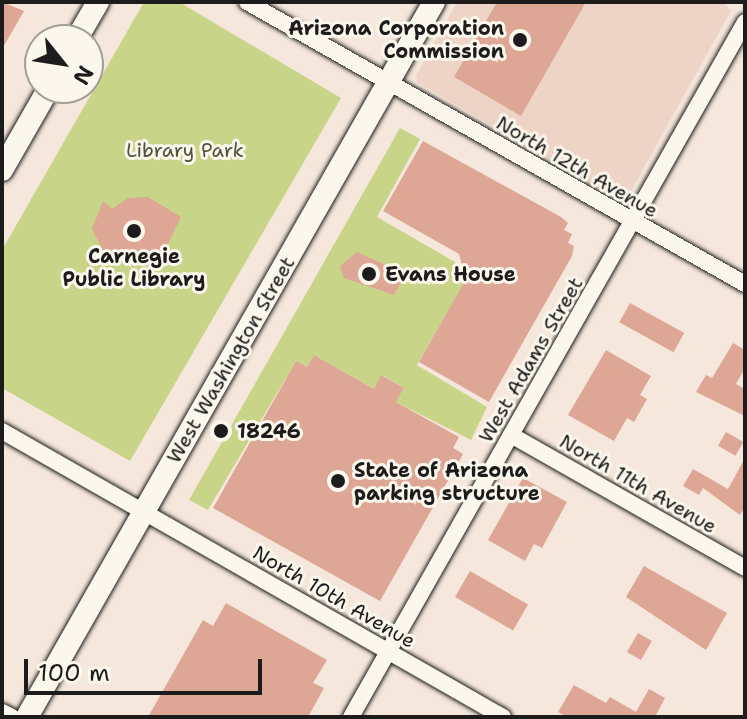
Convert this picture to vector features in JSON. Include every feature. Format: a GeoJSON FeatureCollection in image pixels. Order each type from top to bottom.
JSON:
{"type":"FeatureCollection","features":[{"type":"Feature","properties":{"kind":"main road"},"geometry":{"type":"LineString","coordinates":[[85,24],[98,2]]}},
{"type":"Feature","properties":{"kind":"main road","name":"West Washington Street"},"geometry":{"type":"LineString","coordinates":[[27,717],[434,2]]}},
{"type":"Feature","properties":{"kind":"main road"},"geometry":{"type":"LineString","coordinates":[[5,157],[39,104]]}},
{"type":"Feature","properties":{"kind":"street","name":"North 12th Avenue"},"geometry":{"type":"LineString","coordinates":[[247,2],[745,284]]}},
{"type":"Feature","properties":{"kind":"street","name":"West Adams Street"},"geometry":{"type":"LineString","coordinates":[[351,717],[745,22]]}},
{"type":"Feature","properties":{"kind":"street","name":"North 10th Avenue"},"geometry":{"type":"LineString","coordinates":[[2,431],[503,717]]}},
{"type":"Feature","properties":{"kind":"street","name":"North 11th Avenue"},"geometry":{"type":"LineString","coordinates":[[511,435],[745,568]]}},
{"type":"Feature","properties":{"kind":"street"},"geometry":{"type":"LineString","coordinates":[[2,712],[12,717]]}},
{"type":"Feature","properties":{"kind":"shaded area"},"geometry":{"type":"Polygon","coordinates":[[[457,2],[724,2],[731,11],[631,191],[619,198],[417,82],[416,75],[457,2]]]}},
{"type":"Feature","properties":{"kind":"green space","name":"Library Park"},"geometry":{"type":"Polygon","coordinates":[[[144,2],[179,2],[341,98],[130,461],[2,388],[2,250],[86,104],[104,104],[104,72],[144,2]]]}},
{"type":"Feature","properties":{"kind":"green space"},"geometry":{"type":"Polygon","coordinates":[[[400,128],[420,139],[377,217],[455,262],[463,285],[417,365],[487,407],[471,440],[396,402],[404,388],[382,375],[374,389],[314,355],[307,367],[296,361],[208,510],[189,500],[400,128]]]}},
{"type":"Feature","properties":{"kind":"building"},"geometry":{"type":"Polygon","coordinates":[[[2,2],[24,11],[2,49],[2,2]]]}},
{"type":"Feature","properties":{"kind":"building","name":"Arizona Corporation Commission"},"geometry":{"type":"Polygon","coordinates":[[[497,2],[586,2],[521,116],[454,77],[497,2]]]}},
{"type":"Feature","properties":{"kind":"building"},"geometry":{"type":"Polygon","coordinates":[[[423,141],[561,217],[568,223],[564,230],[572,234],[568,243],[574,246],[572,256],[489,402],[419,362],[466,279],[459,254],[383,211],[423,141]]]}},
{"type":"Feature","properties":{"kind":"building","name":"Carnegie Public Library"},"geometry":{"type":"Polygon","coordinates":[[[148,197],[181,217],[163,254],[152,268],[117,251],[108,261],[92,229],[103,201],[112,209],[128,198],[148,197]]]}},
{"type":"Feature","properties":{"kind":"building","name":"Evans House"},"geometry":{"type":"Polygon","coordinates":[[[357,252],[397,270],[394,276],[402,281],[394,295],[344,278],[340,266],[357,252]]]}},
{"type":"Feature","properties":{"kind":"building"},"geometry":{"type":"Polygon","coordinates":[[[630,303],[684,333],[674,352],[619,322],[630,303]]]}},
{"type":"Feature","properties":{"kind":"building"},"geometry":{"type":"Polygon","coordinates":[[[733,343],[745,350],[745,368],[736,384],[745,389],[745,416],[696,392],[706,375],[712,378],[733,343]]]}},
{"type":"Feature","properties":{"kind":"building"},"geometry":{"type":"Polygon","coordinates":[[[606,350],[651,376],[640,395],[647,399],[634,422],[627,418],[614,441],[568,415],[606,350]]]}},
{"type":"Feature","properties":{"kind":"building","name":"State of Arizona parking structure"},"geometry":{"type":"Polygon","coordinates":[[[314,355],[374,389],[381,375],[404,388],[396,402],[459,437],[453,448],[463,454],[380,601],[213,508],[296,361],[307,367],[314,355]]]}},
{"type":"Feature","properties":{"kind":"building"},"geometry":{"type":"Polygon","coordinates":[[[726,432],[743,442],[735,456],[718,446],[726,432]]]}},
{"type":"Feature","properties":{"kind":"building"},"geometry":{"type":"Polygon","coordinates":[[[745,458],[745,507],[740,515],[703,488],[699,495],[683,486],[693,469],[728,489],[745,458]]]}},
{"type":"Feature","properties":{"kind":"building"},"geometry":{"type":"Polygon","coordinates":[[[523,478],[567,502],[542,548],[534,544],[525,561],[488,540],[523,478]]]}},
{"type":"Feature","properties":{"kind":"building"},"geometry":{"type":"Polygon","coordinates":[[[644,566],[727,613],[706,650],[626,597],[644,566]]]}},
{"type":"Feature","properties":{"kind":"building"},"geometry":{"type":"Polygon","coordinates":[[[470,571],[528,604],[513,630],[455,597],[470,571]]]}},
{"type":"Feature","properties":{"kind":"building"},"geometry":{"type":"Polygon","coordinates":[[[226,603],[327,660],[313,683],[324,688],[308,717],[148,717],[203,620],[213,626],[226,603]]]}},
{"type":"Feature","properties":{"kind":"building"},"geometry":{"type":"Polygon","coordinates":[[[638,633],[652,641],[641,660],[627,652],[638,633]]]}},
{"type":"Feature","properties":{"kind":"building"},"geometry":{"type":"Polygon","coordinates":[[[574,685],[606,703],[610,697],[636,712],[649,689],[665,698],[655,717],[567,717],[558,712],[574,685]]]}},
{"type":"Feature","properties":{"kind":"place","name":"Arizona Corporation Commission"},"geometry":{"type":"Point","coordinates":[520,40]}},
{"type":"Feature","properties":{"kind":"place","name":"Carnegie Public Library"},"geometry":{"type":"Point","coordinates":[134,231]}},
{"type":"Feature","properties":{"kind":"place","name":"Evans House"},"geometry":{"type":"Point","coordinates":[369,274]}},
{"type":"Feature","properties":{"kind":"place","name":"18246"},"geometry":{"type":"Point","coordinates":[221,431]}},
{"type":"Feature","properties":{"kind":"place","name":"State of Arizona parking structure"},"geometry":{"type":"Point","coordinates":[338,481]}}]}
